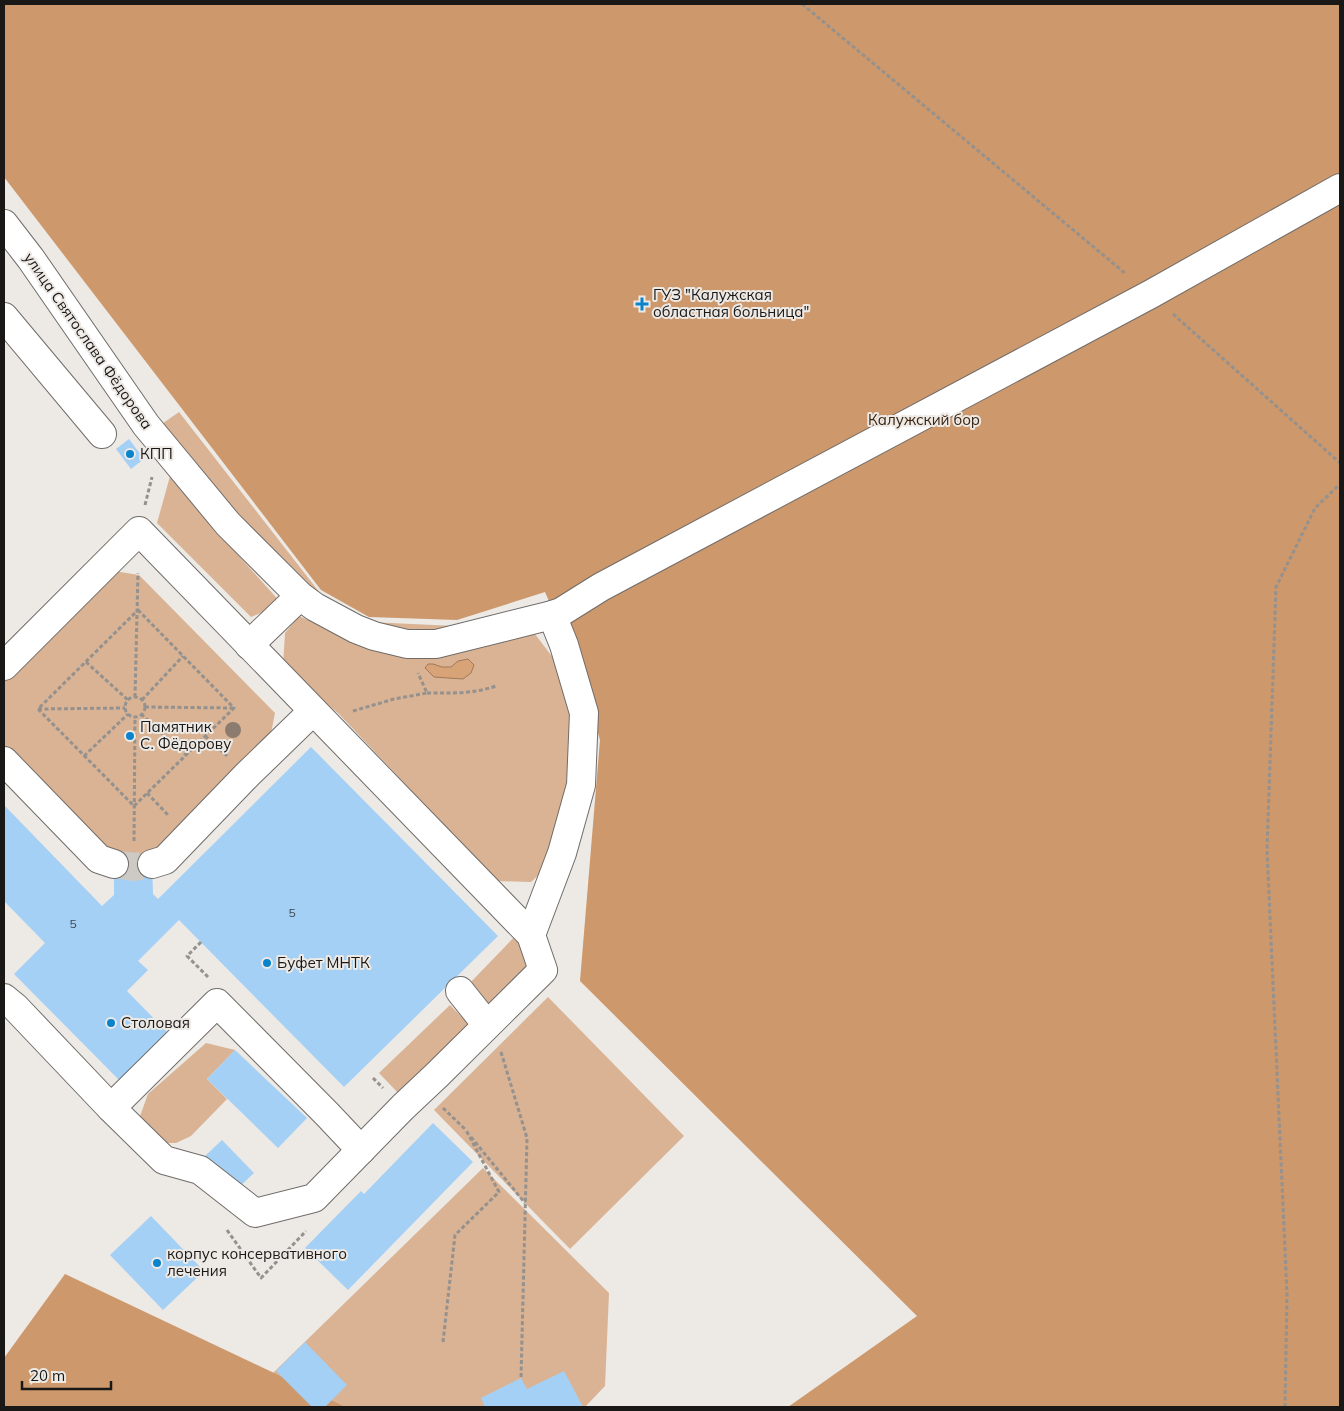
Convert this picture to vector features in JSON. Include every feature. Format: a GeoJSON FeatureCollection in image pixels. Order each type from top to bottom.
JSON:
{"type":"FeatureCollection","features":[{"type":"Feature","properties":{"kind":"street","name":"улица Святослава Фёдорова"},"geometry":{"type":"LineString","coordinates":[[4,224],[31,259],[146,425],[228,524],[300,596],[315,608],[374,636],[407,644],[436,644],[561,612],[600,587],[1150,294],[1340,188]]}},
{"type":"Feature","properties":{"kind":"street"},"geometry":{"type":"LineString","coordinates":[[4,317],[102,434]]}},
{"type":"Feature","properties":{"kind":"street"},"geometry":{"type":"LineString","coordinates":[[4,666],[139,530],[531,935],[543,970],[403,1107],[314,1198],[255,1213],[200,1170],[164,1160],[111,1108],[16,1007],[4,998]]}},
{"type":"Feature","properties":{"kind":"street"},"geometry":{"type":"LineString","coordinates":[[249,644],[300,596]]}},
{"type":"Feature","properties":{"kind":"street"},"geometry":{"type":"LineString","coordinates":[[531,935],[562,853],[581,785],[584,713],[564,645],[552,615]]}},
{"type":"Feature","properties":{"kind":"street"},"geometry":{"type":"LineString","coordinates":[[152,864],[166,860],[247,775],[313,711]]}},
{"type":"Feature","properties":{"kind":"street"},"geometry":{"type":"LineString","coordinates":[[4,762],[99,859],[114,864]]}},
{"type":"Feature","properties":{"kind":"street"},"geometry":{"type":"LineString","coordinates":[[460,991],[487,1025]]}},
{"type":"Feature","properties":{"kind":"street"},"geometry":{"type":"LineString","coordinates":[[111,1108],[217,1003],[361,1150]]}},
{"type":"Feature","properties":{"kind":"path"},"geometry":{"type":"LineString","coordinates":[[802,4],[1150,294],[1340,464]]}},
{"type":"Feature","properties":{"kind":"path"},"geometry":{"type":"LineString","coordinates":[[1285,1407],[1287,1294],[1267,850],[1276,587],[1315,508],[1340,484]]}},
{"type":"Feature","properties":{"kind":"path"},"geometry":{"type":"LineString","coordinates":[[38,709],[138,610],[234,708]]}},
{"type":"Feature","properties":{"kind":"path"},"geometry":{"type":"LineString","coordinates":[[142,700],[183,656]]}},
{"type":"Feature","properties":{"kind":"path"},"geometry":{"type":"LineString","coordinates":[[86,661],[128,700]]}},
{"type":"Feature","properties":{"kind":"path"},"geometry":{"type":"LineString","coordinates":[[415,666],[427,693]]}},
{"type":"Feature","properties":{"kind":"path"},"geometry":{"type":"LineString","coordinates":[[313,711],[339,714],[394,699],[427,693],[469,693],[483,691],[496,686]]}},
{"type":"Feature","properties":{"kind":"path"},"geometry":{"type":"LineString","coordinates":[[128,700],[133,698],[142,700]]}},
{"type":"Feature","properties":{"kind":"path"},"geometry":{"type":"LineString","coordinates":[[128,700],[125,708],[128,714],[135,716],[141,714],[144,707],[142,700]]}},
{"type":"Feature","properties":{"kind":"path"},"geometry":{"type":"LineString","coordinates":[[144,707],[234,708]]}},
{"type":"Feature","properties":{"kind":"path"},"geometry":{"type":"LineString","coordinates":[[38,709],[125,708]]}},
{"type":"Feature","properties":{"kind":"path"},"geometry":{"type":"LineString","coordinates":[[134,806],[234,708]]}},
{"type":"Feature","properties":{"kind":"path"},"geometry":{"type":"LineString","coordinates":[[38,709],[134,806]]}},
{"type":"Feature","properties":{"kind":"path"},"geometry":{"type":"LineString","coordinates":[[84,756],[128,714]]}},
{"type":"Feature","properties":{"kind":"path"},"geometry":{"type":"LineString","coordinates":[[141,714],[186,754]]}},
{"type":"Feature","properties":{"kind":"path"},"geometry":{"type":"LineString","coordinates":[[134,843],[135,716]]}},
{"type":"Feature","properties":{"kind":"path"},"geometry":{"type":"LineString","coordinates":[[487,1025],[497,1039],[527,1138],[521,1378]]}},
{"type":"Feature","properties":{"kind":"path"},"geometry":{"type":"LineString","coordinates":[[443,1342],[456,1235],[499,1192],[466,1130],[525,1203]]}},
{"type":"Feature","properties":{"kind":"path"},"geometry":{"type":"LineString","coordinates":[[226,1229],[261,1278],[308,1230]]}},
{"type":"Feature","properties":{"kind":"shaded area"},"geometry":{"type":"Polygon","coordinates":[[[179,412],[320,593],[369,622],[455,626],[408,642],[303,599],[159,426],[179,412]]]}},
{"type":"Feature","properties":{"kind":"shaded area"},"geometry":{"type":"Polygon","coordinates":[[[174,462],[229,545],[282,604],[251,617],[157,523],[174,462]]]}},
{"type":"Feature","properties":{"kind":"shaded area"},"geometry":{"type":"Polygon","coordinates":[[[114,571],[139,575],[275,713],[270,738],[149,860],[89,857],[4,770],[4,681],[114,571]]]}},
{"type":"Feature","properties":{"kind":"shaded area"},"geometry":{"type":"Polygon","coordinates":[[[299,616],[364,644],[439,649],[535,634],[569,679],[571,730],[562,853],[531,882],[497,881],[339,714],[283,666],[285,633],[299,616]]]}},
{"type":"Feature","properties":{"kind":"shaded area"},"geometry":{"type":"Polygon","coordinates":[[[468,659],[474,665],[471,673],[463,679],[434,677],[425,668],[428,664],[451,667],[458,661],[468,659]]]}},
{"type":"Feature","properties":{"kind":"shaded area"},"geometry":{"type":"Polygon","coordinates":[[[524,927],[539,957],[489,1007],[468,985],[524,927]]]}},
{"type":"Feature","properties":{"kind":"shaded area"},"geometry":{"type":"Polygon","coordinates":[[[548,997],[684,1136],[570,1249],[434,1110],[548,997]]]}},
{"type":"Feature","properties":{"kind":"shaded area"},"geometry":{"type":"Polygon","coordinates":[[[450,1005],[473,1029],[402,1097],[379,1073],[450,1005]]]}},
{"type":"Feature","properties":{"kind":"shaded area"},"geometry":{"type":"Polygon","coordinates":[[[206,1043],[235,1050],[207,1079],[227,1099],[191,1136],[176,1143],[163,1143],[139,1119],[148,1094],[206,1043]]]}},
{"type":"Feature","properties":{"kind":"shaded area"},"geometry":{"type":"Polygon","coordinates":[[[483,1168],[609,1293],[605,1386],[585,1407],[346,1407],[273,1373],[483,1168]]]}},
{"type":"Feature","properties":{"kind":"green space","name":"Калужский бор"},"geometry":{"type":"Polygon","coordinates":[[[4,4],[1340,4],[1340,1407],[788,1407],[917,1316],[580,981],[600,740],[583,679],[545,592],[457,620],[369,617],[321,590],[4,177],[4,4]]]}},
{"type":"Feature","properties":{"kind":"green space"},"geometry":{"type":"Polygon","coordinates":[[[65,1274],[346,1407],[4,1407],[4,1358],[65,1274]]]}},
{"type":"Feature","properties":{"kind":"building","name":"КПП"},"geometry":{"type":"Polygon","coordinates":[[[129,439],[144,459],[131,469],[116,449],[129,439]]]}},
{"type":"Feature","properties":{"kind":"building"},"geometry":{"type":"Polygon","coordinates":[[[311,747],[498,936],[344,1087],[179,920],[138,961],[148,970],[127,991],[174,1039],[126,1087],[14,974],[45,943],[4,901],[4,805],[102,906],[114,895],[114,864],[104,866],[134,852],[139,866],[152,864],[153,894],[158,899],[311,747]]]}},
{"type":"Feature","properties":{"kind":"building"},"geometry":{"type":"Polygon","coordinates":[[[235,1050],[307,1118],[278,1148],[207,1079],[235,1050]]]}},
{"type":"Feature","properties":{"kind":"building"},"geometry":{"type":"Polygon","coordinates":[[[433,1123],[473,1162],[348,1290],[305,1248],[361,1191],[364,1194],[433,1123]]]}},
{"type":"Feature","properties":{"kind":"building"},"geometry":{"type":"Polygon","coordinates":[[[222,1140],[254,1173],[235,1191],[203,1158],[222,1140]]]}},
{"type":"Feature","properties":{"kind":"building","name":"корпус консервативного лечения"},"geometry":{"type":"Polygon","coordinates":[[[151,1216],[204,1271],[163,1310],[110,1255],[151,1216]]]}},
{"type":"Feature","properties":{"kind":"building"},"geometry":{"type":"Polygon","coordinates":[[[305,1342],[347,1385],[325,1407],[312,1407],[276,1371],[305,1342]]]}},
{"type":"Feature","properties":{"kind":"building"},"geometry":{"type":"Polygon","coordinates":[[[564,1371],[583,1407],[485,1407],[481,1398],[521,1378],[527,1389],[564,1371]]]}},
{"type":"Feature","properties":{"kind":"tunnel"},"geometry":{"type":"LineString","coordinates":[[114,864],[134,867],[152,864]]}},
{"type":"Feature","properties":{"kind":"place","name":"ГУЗ \"Калужская областная больница\""},"geometry":{"type":"Point","coordinates":[642,304]}},
{"type":"Feature","properties":{"kind":"place","name":"КПП"},"geometry":{"type":"Point","coordinates":[130,454]}},
{"type":"Feature","properties":{"kind":"place","name":"Памятник С. Фёдорову"},"geometry":{"type":"Point","coordinates":[130,736]}},
{"type":"Feature","properties":{"kind":"place","name":"Буфет МНТК"},"geometry":{"type":"Point","coordinates":[267,963]}},
{"type":"Feature","properties":{"kind":"place","name":"Столовая"},"geometry":{"type":"Point","coordinates":[111,1023]}},
{"type":"Feature","properties":{"kind":"place","name":"корпус консервативного лечения"},"geometry":{"type":"Point","coordinates":[157,1263]}}]}
